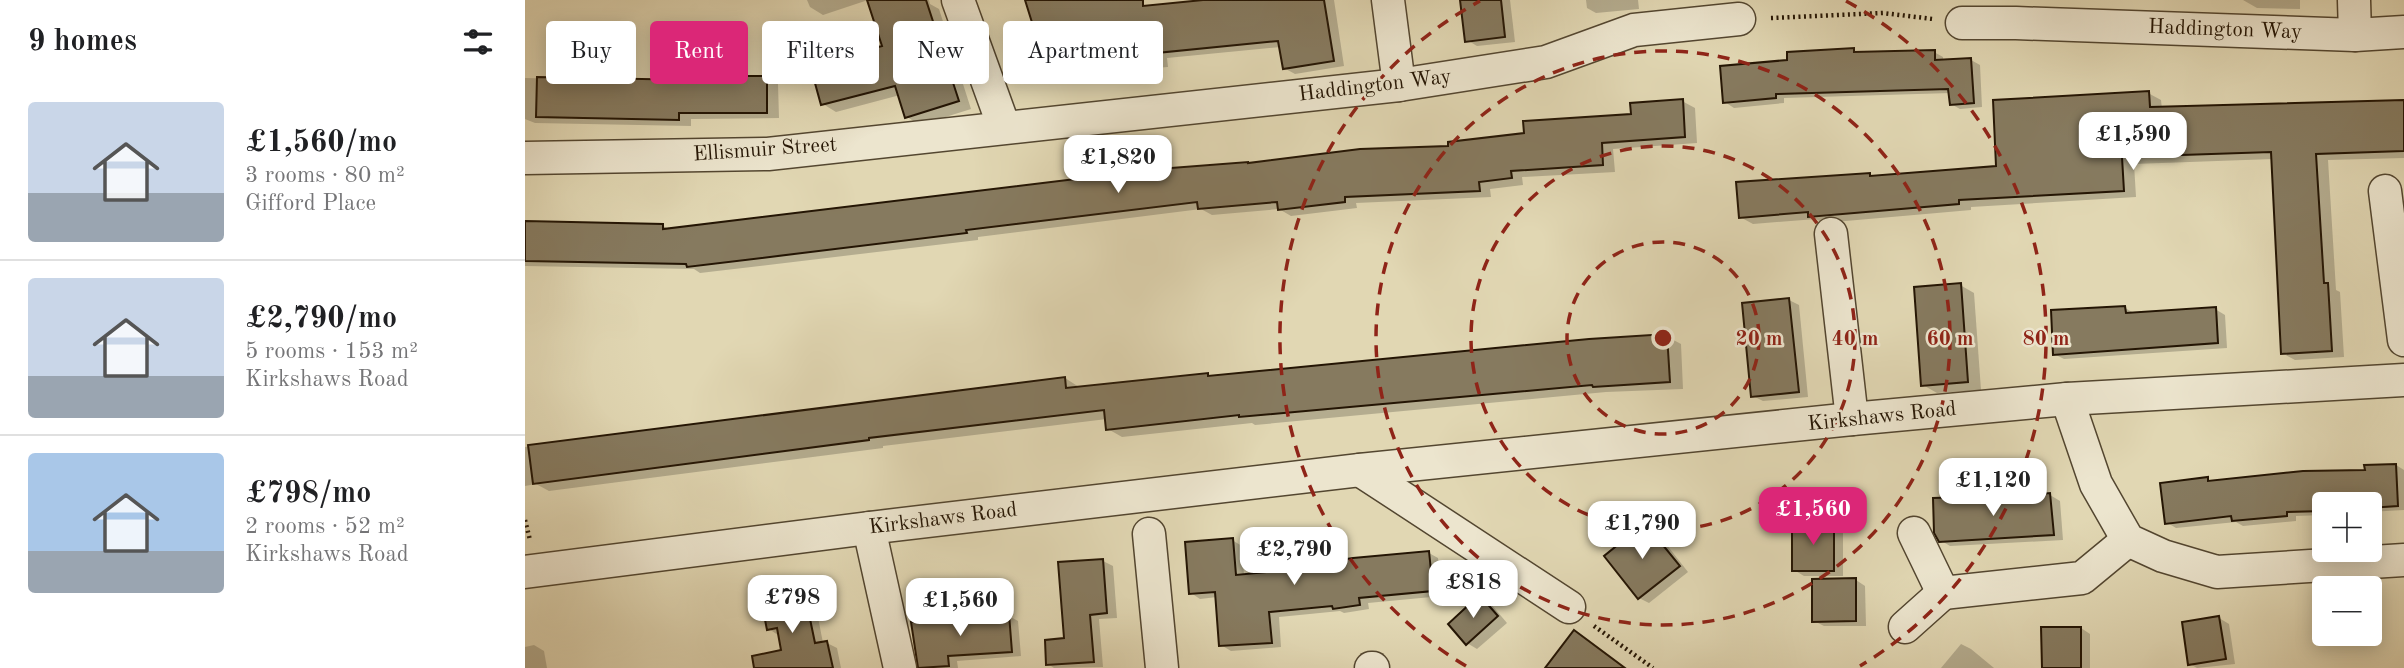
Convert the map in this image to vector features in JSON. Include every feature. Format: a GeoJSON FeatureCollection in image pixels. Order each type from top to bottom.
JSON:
{"type":"FeatureCollection","features":[{"type":"Feature","properties":{"kind":"street"},"geometry":{"type":"LineString","coordinates":[[958,0],[1004,127]]}},
{"type":"Feature","properties":{"kind":"street"},"geometry":{"type":"LineString","coordinates":[[1388,0],[1399,85]]}},
{"type":"Feature","properties":{"kind":"street"},"geometry":{"type":"LineString","coordinates":[[2354,0],[2355,35]]}},
{"type":"Feature","properties":{"kind":"street","name":"Haddington Way"},"geometry":{"type":"LineString","coordinates":[[1962,23],[2017,11],[2355,35],[2404,32]]}},
{"type":"Feature","properties":{"kind":"street","name":"Haddington Way"},"geometry":{"type":"LineString","coordinates":[[1004,127],[1399,85],[1546,62],[1633,30],[1725,13]]}},
{"type":"Feature","properties":{"kind":"street","name":"Ellismuir Street"},"geometry":{"type":"LineString","coordinates":[[525,158],[768,153],[1004,127]]}},
{"type":"Feature","properties":{"kind":"street"},"geometry":{"type":"LineString","coordinates":[[2385,191],[2404,340]]}},
{"type":"Feature","properties":{"kind":"street"},"geometry":{"type":"LineString","coordinates":[[1831,234],[1852,419]]}},
{"type":"Feature","properties":{"kind":"street","name":"Kirkshaws Road"},"geometry":{"type":"LineString","coordinates":[[525,572],[1360,470],[1852,419],[2067,399],[2404,380]]}},
{"type":"Feature","properties":{"kind":"street"},"geometry":{"type":"LineString","coordinates":[[2067,399],[2096,484],[2128,540],[2162,556],[2217,572],[2404,560]]}},
{"type":"Feature","properties":{"kind":"street"},"geometry":{"type":"LineString","coordinates":[[1360,470],[1569,607]]}},
{"type":"Feature","properties":{"kind":"street"},"geometry":{"type":"LineString","coordinates":[[869,528],[900,668]]}},
{"type":"Feature","properties":{"kind":"street"},"geometry":{"type":"LineString","coordinates":[[1914,533],[1943,593]]}},
{"type":"Feature","properties":{"kind":"street"},"geometry":{"type":"LineString","coordinates":[[1149,534],[1162,668]]}},
{"type":"Feature","properties":{"kind":"street"},"geometry":{"type":"LineString","coordinates":[[1905,627],[1943,593],[2082,578],[2128,540]]}},
{"type":"Feature","properties":{"kind":"path"},"geometry":{"type":"LineString","coordinates":[[1725,13],[1883,13],[1962,23]]}},
{"type":"Feature","properties":{"kind":"path"},"geometry":{"type":"LineString","coordinates":[[1569,607],[1653,668]]}},
{"type":"Feature","properties":{"kind":"building"},"geometry":{"type":"Polygon","coordinates":[[[867,0],[926,0],[933,21],[893,21],[893,84],[953,84],[959,101],[905,118],[895,86],[821,105],[815,84],[879,84],[879,47],[882,46],[879,21],[874,21],[867,0]]]}},
{"type":"Feature","properties":{"kind":"building"},"geometry":{"type":"Polygon","coordinates":[[[1025,0],[1143,0],[1143,6],[1203,0],[1324,0],[1334,61],[1283,69],[1278,41],[1163,52],[1163,21],[1032,21],[1025,0]]]}},
{"type":"Feature","properties":{"kind":"building"},"geometry":{"type":"Polygon","coordinates":[[[1460,0],[1501,0],[1505,37],[1465,42],[1460,0]]]}},
{"type":"Feature","properties":{"kind":"building"},"geometry":{"type":"Polygon","coordinates":[[[1854,48],[1854,52],[1935,50],[1935,60],[1971,58],[1974,103],[1950,105],[1948,89],[1776,94],[1776,98],[1723,103],[1720,66],[1787,60],[1787,52],[1854,48]]]}},
{"type":"Feature","properties":{"kind":"building"},"geometry":{"type":"Polygon","coordinates":[[[748,76],[762,76],[762,84],[767,84],[767,113],[679,113],[679,120],[536,117],[537,77],[546,77],[546,84],[636,84],[636,79],[650,79],[650,84],[748,84],[748,76]]]}},
{"type":"Feature","properties":{"kind":"building"},"geometry":{"type":"Polygon","coordinates":[[[2149,91],[2150,107],[2404,100],[2404,151],[2316,154],[2324,283],[2328,283],[2332,351],[2281,354],[2271,152],[2122,157],[2124,191],[1959,200],[1959,204],[1808,217],[1808,212],[1739,218],[1736,182],[1870,173],[1870,176],[1996,166],[1993,100],[2149,91]]]}},
{"type":"Feature","properties":{"kind":"building"},"geometry":{"type":"Polygon","coordinates":[[[1683,99],[1685,137],[1602,143],[1603,165],[1511,171],[1512,178],[1479,182],[1480,191],[1345,197],[1345,202],[1278,210],[1277,202],[1198,209],[1197,202],[687,267],[686,264],[525,261],[525,221],[663,224],[663,229],[1158,169],[1248,163],[1360,149],[1448,146],[1448,142],[1524,133],[1523,121],[1631,114],[1630,103],[1683,99]]]}},
{"type":"Feature","properties":{"kind":"building"},"geometry":{"type":"Polygon","coordinates":[[[1961,283],[1968,382],[1921,386],[1914,287],[1961,283]]]}},
{"type":"Feature","properties":{"kind":"building"},"geometry":{"type":"Polygon","coordinates":[[[1789,298],[1799,392],[1751,397],[1742,303],[1789,298]]]}},
{"type":"Feature","properties":{"kind":"building"},"geometry":{"type":"Polygon","coordinates":[[[2125,306],[2126,313],[2216,307],[2218,343],[2053,355],[2051,310],[2125,306]]]}},
{"type":"Feature","properties":{"kind":"building"},"geometry":{"type":"Polygon","coordinates":[[[1667,334],[1670,382],[1592,385],[1239,415],[1106,430],[1104,410],[869,438],[533,484],[528,445],[1065,377],[1066,388],[1208,373],[1208,376],[1589,339],[1667,334]]]}},
{"type":"Feature","properties":{"kind":"building"},"geometry":{"type":"Polygon","coordinates":[[[2396,464],[2398,506],[2382,507],[2382,492],[2312,492],[2312,511],[2287,512],[2287,516],[2232,521],[2231,516],[2165,524],[2160,483],[2208,477],[2208,481],[2303,471],[2365,470],[2364,465],[2396,464]]]}},
{"type":"Feature","properties":{"kind":"building"},"geometry":{"type":"Polygon","coordinates":[[[2050,493],[2054,535],[1939,542],[1934,533],[1933,498],[1965,497],[1965,501],[2050,493]]]}},
{"type":"Feature","properties":{"kind":"building"},"geometry":{"type":"Polygon","coordinates":[[[1645,523],[1680,566],[1638,599],[1604,556],[1645,523]]]}},
{"type":"Feature","properties":{"kind":"building"},"geometry":{"type":"Polygon","coordinates":[[[1792,523],[1834,523],[1834,571],[1792,571],[1792,523]]]}},
{"type":"Feature","properties":{"kind":"building"},"geometry":{"type":"Polygon","coordinates":[[[1233,538],[1236,575],[1327,566],[1326,562],[1353,558],[1429,551],[1433,591],[1359,598],[1360,605],[1333,609],[1332,606],[1269,612],[1272,643],[1219,646],[1215,592],[1189,594],[1185,542],[1233,538]]]}},
{"type":"Feature","properties":{"kind":"building"},"geometry":{"type":"Polygon","coordinates":[[[1103,559],[1107,613],[1090,615],[1094,662],[1046,665],[1045,640],[1064,638],[1058,562],[1103,559]]]}},
{"type":"Feature","properties":{"kind":"building"},"geometry":{"type":"Polygon","coordinates":[[[1856,578],[1856,621],[1812,622],[1812,579],[1856,578]]]}},
{"type":"Feature","properties":{"kind":"building"},"geometry":{"type":"Polygon","coordinates":[[[804,590],[815,643],[827,641],[833,668],[754,668],[752,656],[781,650],[777,628],[767,630],[761,599],[804,590]]]}},
{"type":"Feature","properties":{"kind":"building"},"geometry":{"type":"Polygon","coordinates":[[[1474,600],[1484,600],[1498,616],[1466,645],[1448,624],[1474,600]]]}},
{"type":"Feature","properties":{"kind":"building"},"geometry":{"type":"Polygon","coordinates":[[[1009,614],[1012,652],[948,656],[949,666],[918,668],[911,622],[1009,614]]]}},
{"type":"Feature","properties":{"kind":"building"},"geometry":{"type":"Polygon","coordinates":[[[2219,616],[2226,659],[2188,665],[2182,622],[2219,616]]]}},
{"type":"Feature","properties":{"kind":"building"},"geometry":{"type":"Polygon","coordinates":[[[2041,627],[2081,627],[2081,668],[2042,668],[2041,627]]]}},
{"type":"Feature","properties":{"kind":"building"},"geometry":{"type":"Polygon","coordinates":[[[1574,630],[1625,668],[1545,668],[1574,630]]]}}]}
